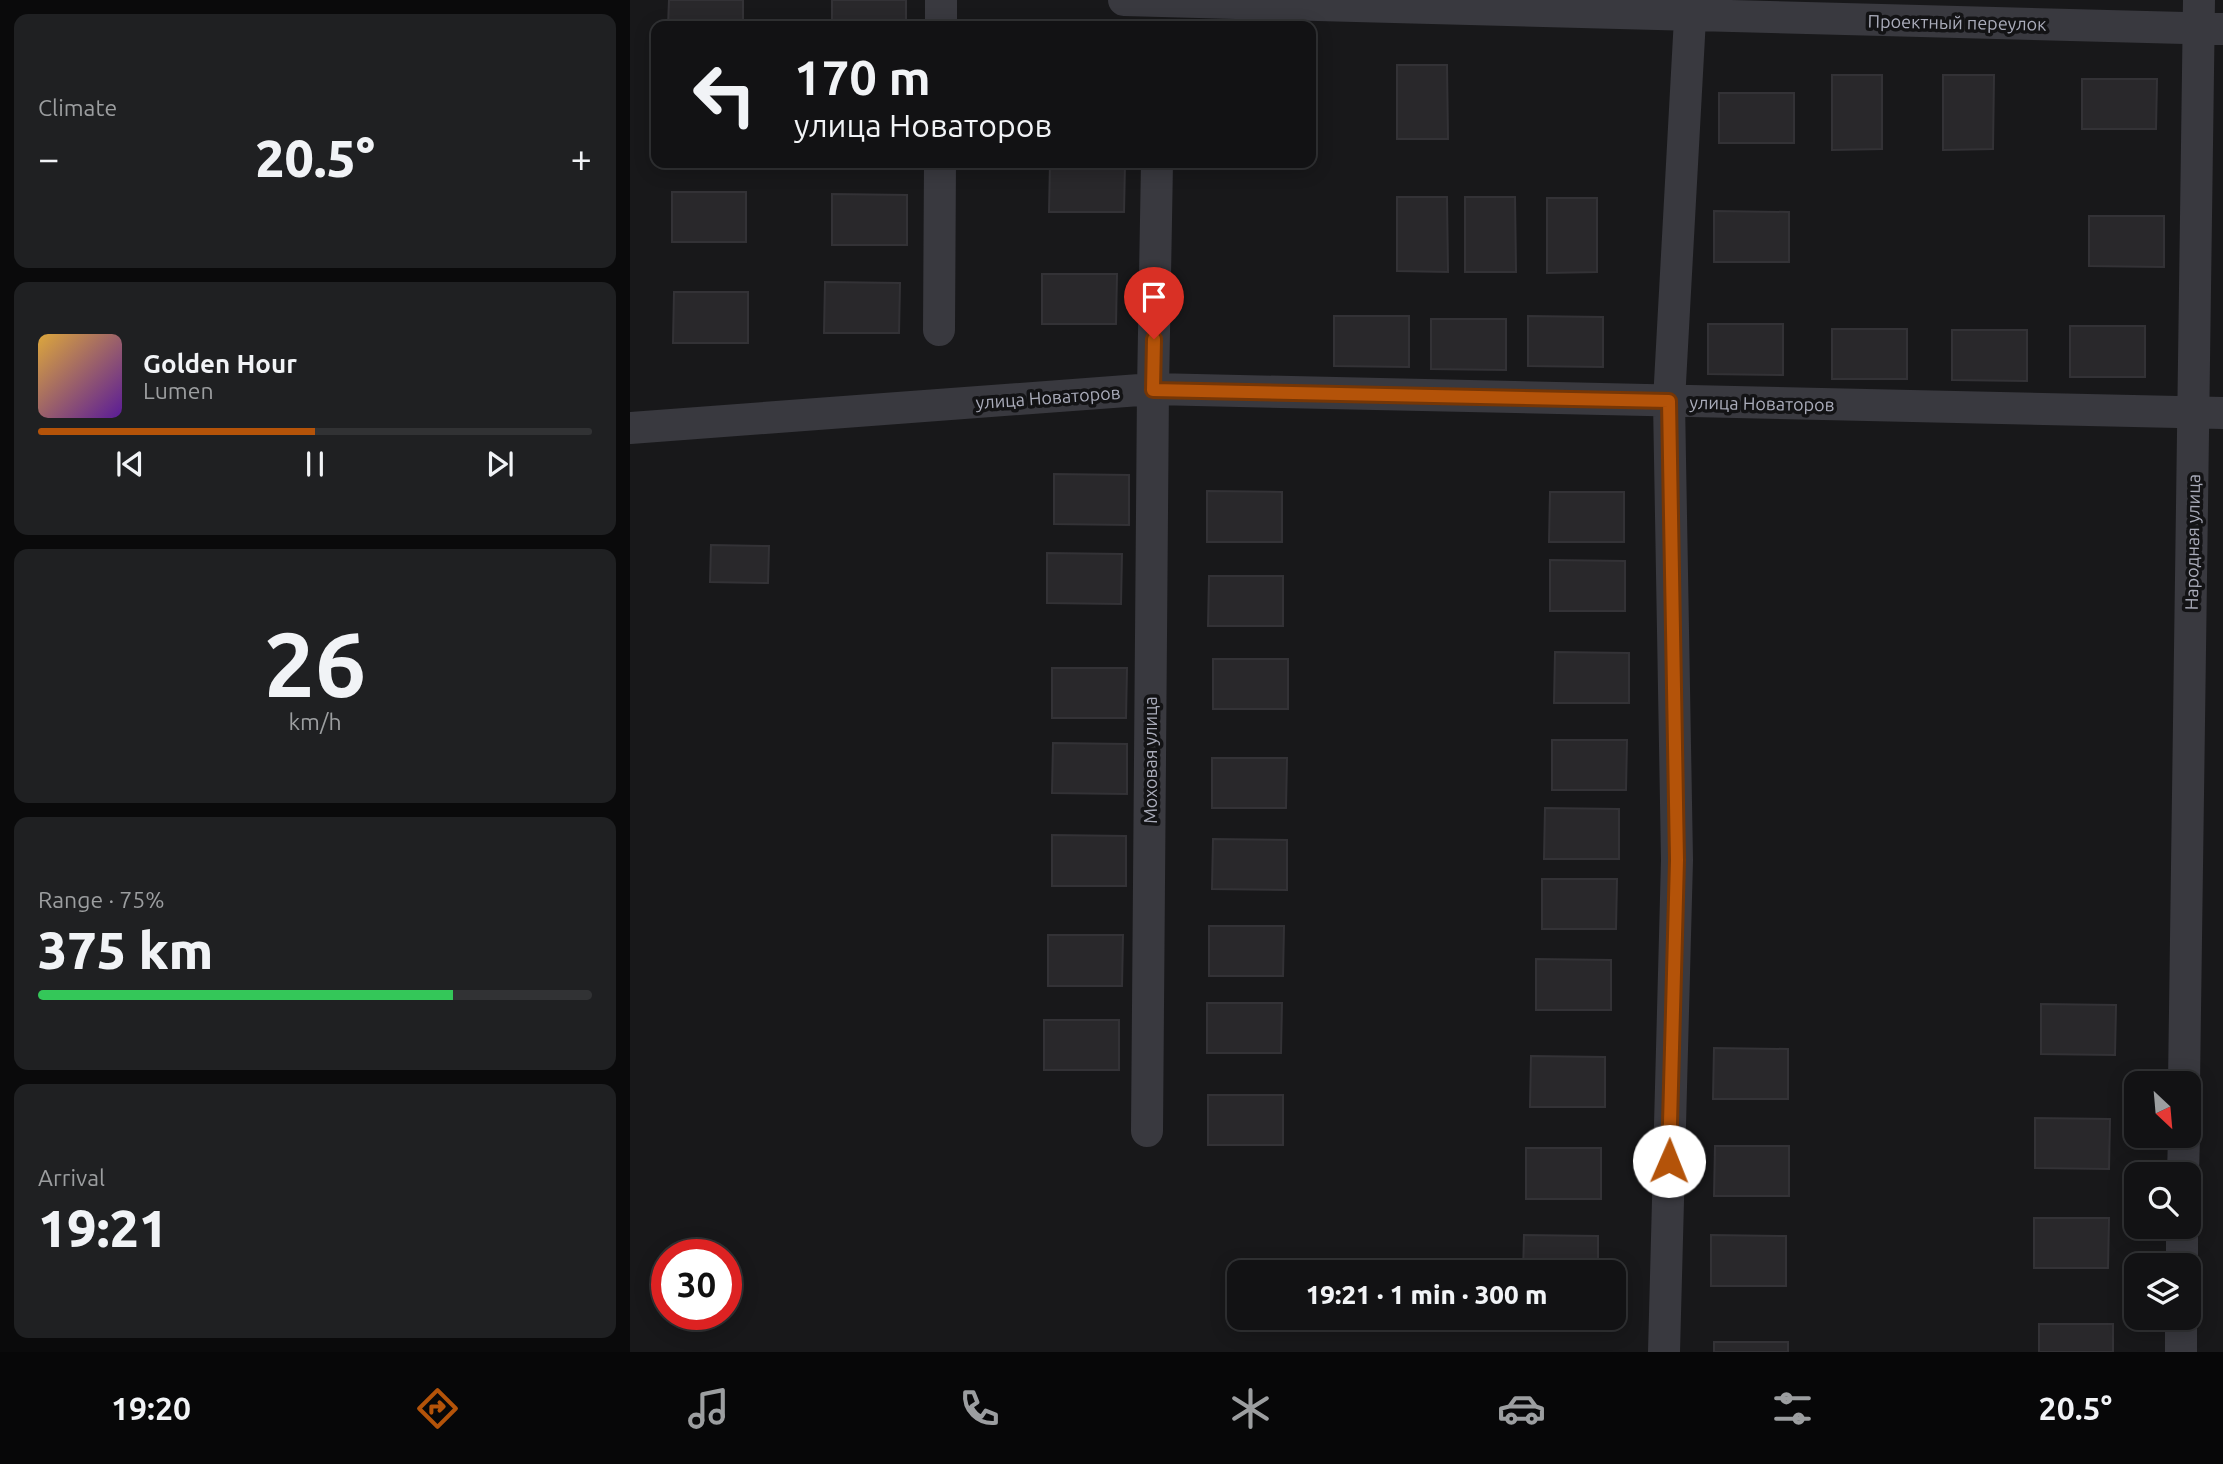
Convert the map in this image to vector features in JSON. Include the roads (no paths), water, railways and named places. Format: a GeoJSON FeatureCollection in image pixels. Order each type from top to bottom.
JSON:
{"type":"FeatureCollection","features":[{"type":"Feature","properties":{"kind":"street"},"geometry":{"type":"LineString","coordinates":[[941,0],[941,21]]}},
{"type":"Feature","properties":{"kind":"street","name":"Проектный переулок"},"geometry":{"type":"LineString","coordinates":[[1124,0],[1160,9],[1691,8],[2207,19]]}},
{"type":"Feature","properties":{"kind":"street"},"geometry":{"type":"LineString","coordinates":[[1664,1352],[1677,860],[1669,401],[1691,8]]}},
{"type":"Feature","properties":{"kind":"street","name":"Народная улица"},"geometry":{"type":"LineString","coordinates":[[2184,1071],[2208,412],[2207,19]]}},
{"type":"Feature","properties":{"kind":"street"},"geometry":{"type":"LineString","coordinates":[[939,330],[940,168]]}},
{"type":"Feature","properties":{"kind":"street"},"geometry":{"type":"LineString","coordinates":[[1153,390],[1157,168]]}},
{"type":"Feature","properties":{"kind":"street","name":"улица Новаторов"},"geometry":{"type":"LineString","coordinates":[[630,428],[1153,390],[2208,412]]}},
{"type":"Feature","properties":{"kind":"street","name":"Моховая улица"},"geometry":{"type":"LineString","coordinates":[[1147,1131],[1153,390]]}},
{"type":"Feature","properties":{"kind":"street"},"geometry":{"type":"LineString","coordinates":[[2181,1330],[2181,1352]]}}]}
